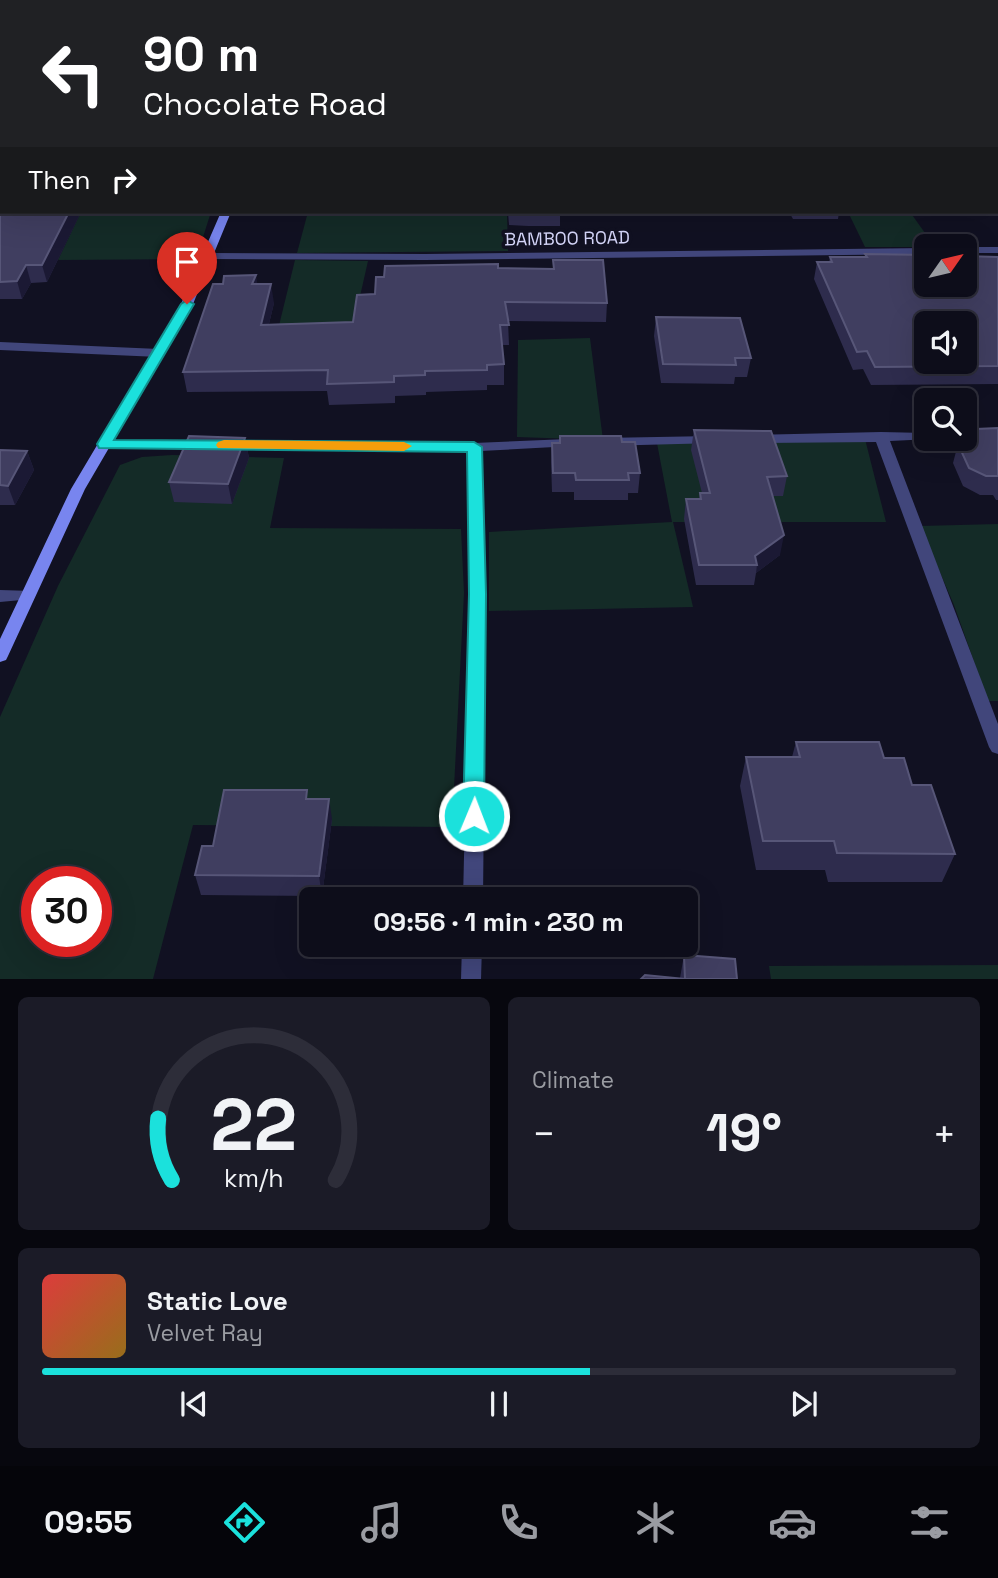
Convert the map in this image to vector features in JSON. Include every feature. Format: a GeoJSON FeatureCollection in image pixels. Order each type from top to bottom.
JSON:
{"type":"FeatureCollection","features":[{"type":"Feature","properties":{"kind":"street"},"geometry":{"type":"LineString","coordinates":[[0,656],[65,513],[187,304],[225,214]]}},
{"type":"Feature","properties":{"kind":"street"},"geometry":{"type":"LineString","coordinates":[[977,250],[998,250]]}},
{"type":"Feature","properties":{"kind":"street","name":"BAMBOO ROAD"},"geometry":{"type":"LineString","coordinates":[[209,256],[425,257],[914,251]]}},
{"type":"Feature","properties":{"kind":"street"},"geometry":{"type":"LineString","coordinates":[[0,346],[159,353]]}},
{"type":"Feature","properties":{"kind":"street"},"geometry":{"type":"LineString","coordinates":[[881,436],[998,747]]}},
{"type":"Feature","properties":{"kind":"street"},"geometry":{"type":"LineString","coordinates":[[104,444],[474,447],[587,442],[914,437]]}},
{"type":"Feature","properties":{"kind":"street"},"geometry":{"type":"LineString","coordinates":[[472,887],[478,594],[474,447]]}},
{"type":"Feature","properties":{"kind":"street"},"geometry":{"type":"LineString","coordinates":[[0,596],[27,595]]}},
{"type":"Feature","properties":{"kind":"street"},"geometry":{"type":"LineString","coordinates":[[471,979],[472,957]]}},
{"type":"Feature","properties":{"kind":"green space"},"geometry":{"type":"Polygon","coordinates":[[[80,214],[210,214],[196,259],[58,260],[80,214]]]}},
{"type":"Feature","properties":{"kind":"green space"},"geometry":{"type":"Polygon","coordinates":[[[307,214],[507,214],[508,251],[297,253],[307,214]]]}},
{"type":"Feature","properties":{"kind":"green space"},"geometry":{"type":"Polygon","coordinates":[[[849,214],[911,214],[926,234],[914,234],[914,247],[865,247],[849,214]]]}},
{"type":"Feature","properties":{"kind":"green space"},"geometry":{"type":"Polygon","coordinates":[[[295,260],[368,261],[349,345],[274,346],[295,260]]]}},
{"type":"Feature","properties":{"kind":"green space"},"geometry":{"type":"Polygon","coordinates":[[[590,338],[603,440],[517,437],[518,340],[590,338]]]}},
{"type":"Feature","properties":{"kind":"green space"},"geometry":{"type":"Polygon","coordinates":[[[656,438],[865,439],[886,522],[673,522],[693,607],[489,611],[489,532],[672,522],[656,438]]]}},
{"type":"Feature","properties":{"kind":"green space"},"geometry":{"type":"Polygon","coordinates":[[[172,455],[284,458],[270,528],[461,529],[464,593],[452,827],[193,825],[153,979],[0,979],[0,717],[58,586],[120,465],[142,457],[172,455]]]}},
{"type":"Feature","properties":{"kind":"green space"},"geometry":{"type":"Polygon","coordinates":[[[998,524],[998,701],[988,701],[954,605],[920,526],[998,524]]]}},
{"type":"Feature","properties":{"kind":"green space"},"geometry":{"type":"Polygon","coordinates":[[[998,965],[998,979],[771,979],[769,966],[998,965]]]}},
{"type":"Feature","properties":{"kind":"building"},"geometry":{"type":"Polygon","coordinates":[[[0,214],[68,214],[42,265],[26,265],[17,281],[0,282],[0,214]]]}},
{"type":"Feature","properties":{"kind":"building"},"geometry":{"type":"Polygon","coordinates":[[[914,255],[914,298],[976,298],[977,256],[998,257],[998,366],[977,366],[977,311],[914,311],[914,367],[875,367],[867,351],[857,352],[817,262],[832,262],[830,257],[914,255]]]}},
{"type":"Feature","properties":{"kind":"building"},"geometry":{"type":"Polygon","coordinates":[[[553,260],[603,260],[607,303],[505,302],[509,325],[500,325],[504,364],[487,365],[487,370],[425,371],[425,375],[394,376],[394,382],[327,384],[328,370],[183,372],[213,284],[223,284],[224,276],[256,275],[252,284],[271,284],[261,325],[353,322],[357,295],[375,294],[376,277],[384,277],[385,266],[498,264],[498,268],[554,269],[553,260]]]}},
{"type":"Feature","properties":{"kind":"building"},"geometry":{"type":"Polygon","coordinates":[[[656,317],[740,318],[751,358],[735,358],[736,365],[663,364],[656,317]]]}},
{"type":"Feature","properties":{"kind":"building"},"geometry":{"type":"Polygon","coordinates":[[[998,428],[998,476],[986,476],[969,468],[961,451],[977,451],[977,429],[998,428]]]}},
{"type":"Feature","properties":{"kind":"building"},"geometry":{"type":"Polygon","coordinates":[[[694,430],[771,431],[787,476],[767,477],[784,535],[755,556],[757,565],[699,565],[686,499],[701,499],[700,493],[710,493],[694,430]]]}},
{"type":"Feature","properties":{"kind":"building"},"geometry":{"type":"Polygon","coordinates":[[[189,436],[245,438],[228,484],[169,482],[189,436]]]}},
{"type":"Feature","properties":{"kind":"building"},"geometry":{"type":"Polygon","coordinates":[[[560,436],[621,436],[622,442],[635,442],[640,473],[628,473],[629,480],[576,480],[575,473],[553,473],[552,443],[560,443],[560,436]]]}},
{"type":"Feature","properties":{"kind":"building"},"geometry":{"type":"Polygon","coordinates":[[[0,450],[27,451],[8,486],[0,485],[0,450]]]}},
{"type":"Feature","properties":{"kind":"building"},"geometry":{"type":"Polygon","coordinates":[[[796,742],[879,742],[884,758],[904,758],[912,785],[931,785],[955,854],[837,853],[834,841],[763,841],[746,757],[800,757],[796,742]]]}},
{"type":"Feature","properties":{"kind":"building"},"geometry":{"type":"Polygon","coordinates":[[[224,790],[307,790],[306,799],[329,799],[319,876],[195,875],[202,846],[213,846],[224,790]]]}},
{"type":"Feature","properties":{"kind":"building"},"geometry":{"type":"Polygon","coordinates":[[[684,957],[735,959],[737,979],[685,979],[684,957]]]}},
{"type":"Feature","properties":{"kind":"building"},"geometry":{"type":"Polygon","coordinates":[[[645,975],[685,979],[641,979],[645,975]]]}},
{"type":"Feature","properties":{"kind":"slow traffic"},"geometry":{"type":"LineString","coordinates":[[224,445],[404,446]]}},
{"type":"Feature","properties":{"kind":"route"},"geometry":{"type":"LineString","coordinates":[[187,304],[104,444],[474,447],[478,594],[474,816]]}}]}
